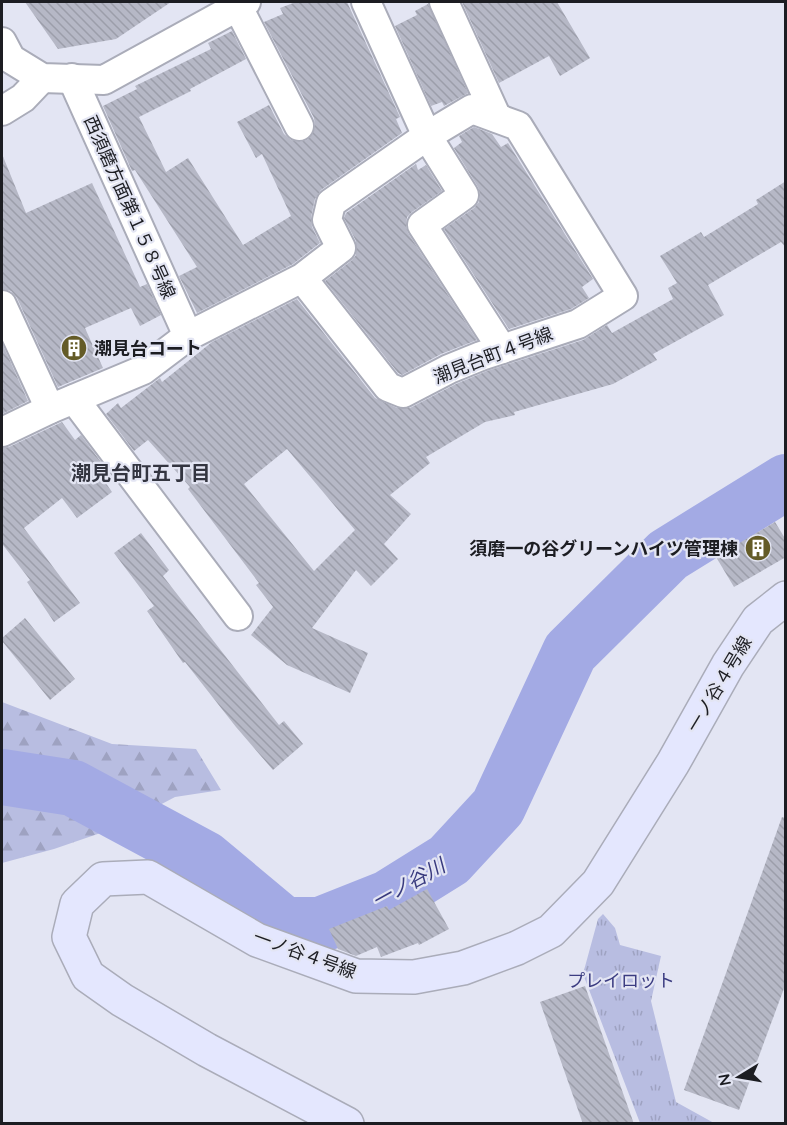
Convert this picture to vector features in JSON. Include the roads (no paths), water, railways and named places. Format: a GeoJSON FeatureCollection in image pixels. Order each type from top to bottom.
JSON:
{"type":"FeatureCollection","features":[{"type":"Feature","properties":{"kind":"street"},"geometry":{"type":"LineString","coordinates":[[366,2],[428,136],[465,195],[422,225],[502,349]]}},
{"type":"Feature","properties":{"kind":"street"},"geometry":{"type":"LineString","coordinates":[[444,2],[497,118]]}},
{"type":"Feature","properties":{"kind":"street"},"geometry":{"type":"LineString","coordinates":[[2,42],[11,59],[42,78],[104,80],[242,4],[299,126]]}},
{"type":"Feature","properties":{"kind":"street"},"geometry":{"type":"LineString","coordinates":[[2,111],[23,98],[42,78]]}},
{"type":"Feature","properties":{"kind":"street","name":"西須磨方面第１５８号線"},"geometry":{"type":"LineString","coordinates":[[72,78],[188,336]]}},
{"type":"Feature","properties":{"kind":"street"},"geometry":{"type":"LineString","coordinates":[[2,432],[143,370],[188,336],[302,278],[341,248],[327,220],[331,203],[428,136],[472,109],[497,118]]}},
{"type":"Feature","properties":{"kind":"street","name":"潮見台町４号線"},"geometry":{"type":"LineString","coordinates":[[302,278],[388,387],[403,393],[449,369],[578,324],[623,296],[518,126],[497,118]]}},
{"type":"Feature","properties":{"kind":"street"},"geometry":{"type":"LineString","coordinates":[[2,305],[62,404],[238,616]]}},
{"type":"Feature","properties":{"kind":"street","name":"一ノ谷４号線"},"geometry":{"type":"LineString","coordinates":[[347,1124],[207,1050],[122,1000],[88,976],[69,937],[77,904],[103,879],[148,877],[257,940],[356,976],[414,977],[463,968],[518,948],[550,930],[598,883],[674,763],[728,665],[758,620],[786,598]]}},
{"type":"Feature","properties":{"kind":"waterway","name":"一ノ谷川"},"geometry":{"type":"LineString","coordinates":[[2,777],[73,788],[205,859],[284,925],[320,925],[388,898],[449,860],[498,807],[570,652],[668,555],[786,482]]}},
{"type":"Feature","properties":{"kind":"place","name":"潮見台コート"},"geometry":{"type":"Point","coordinates":[74,348]}},
{"type":"Feature","properties":{"kind":"place","name":"須磨一の谷グリーンハイツ管理棟"},"geometry":{"type":"Point","coordinates":[758,548]}},
{"type":"Feature","properties":{"kind":"district","name":"潮見台町五丁目"},"geometry":{"type":"Point","coordinates":[141,472]}},
{"type":"Feature","properties":{"kind":"park label","name":"プレイロット"},"geometry":{"type":"Point","coordinates":[621,980]}}]}
